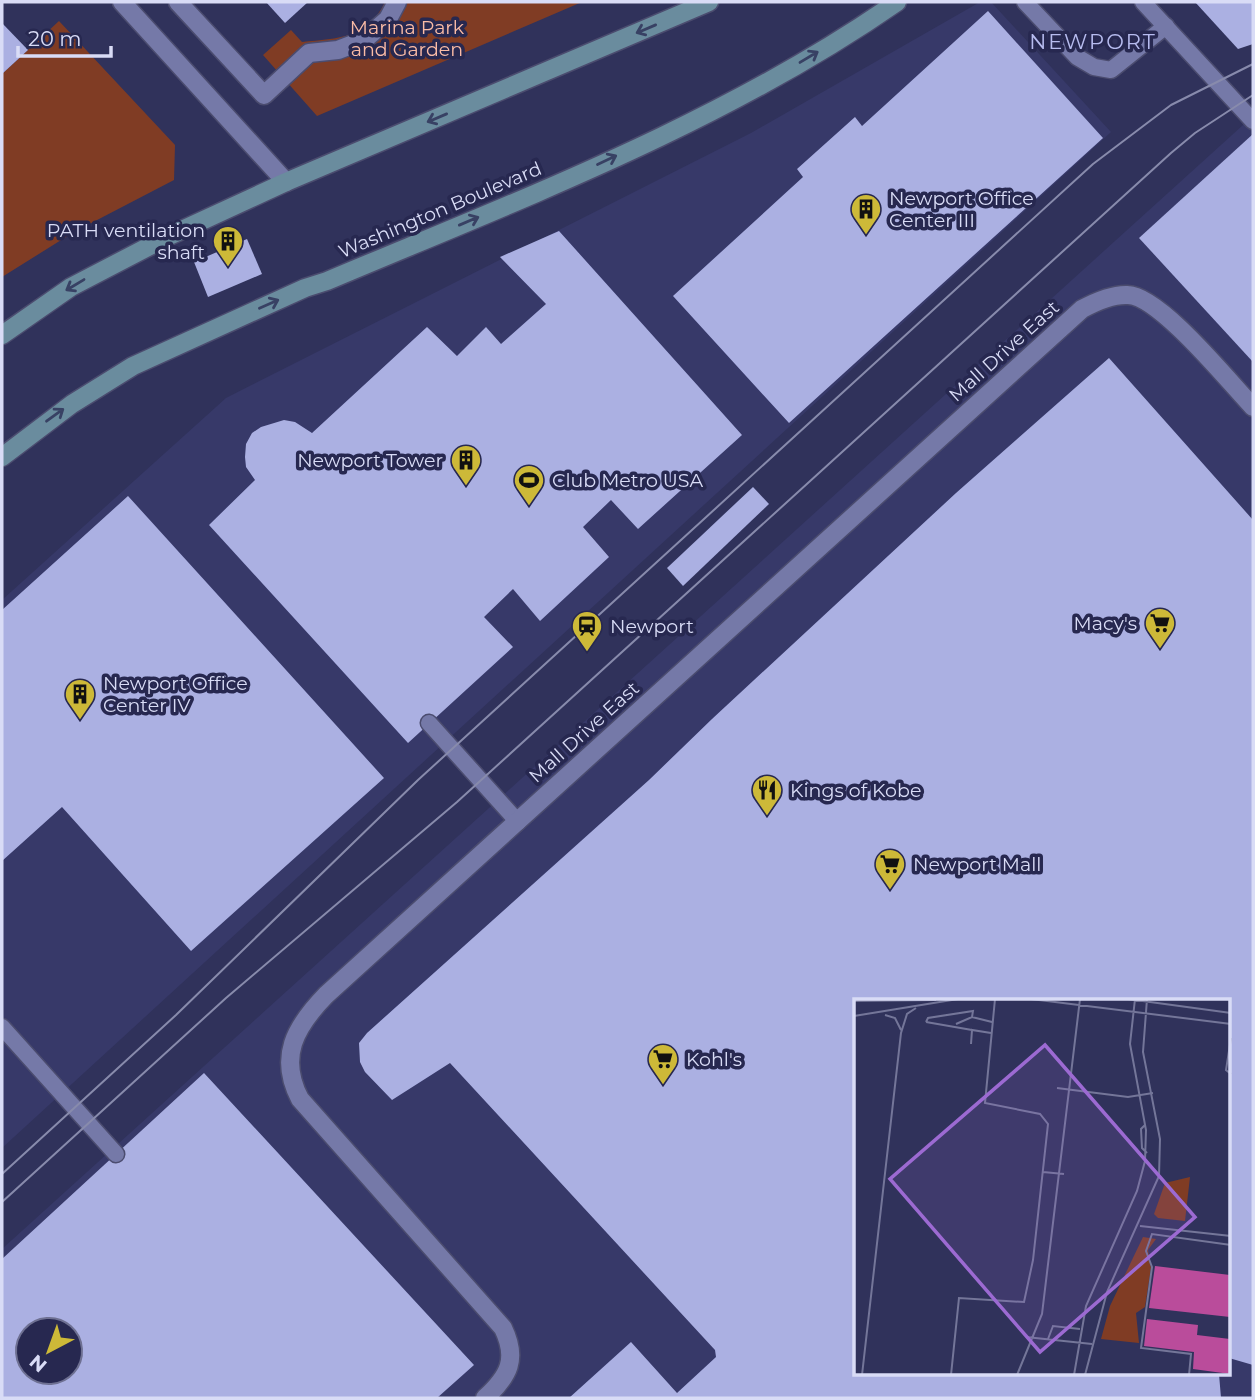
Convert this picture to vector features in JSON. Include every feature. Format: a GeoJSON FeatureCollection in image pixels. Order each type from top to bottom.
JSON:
{"type":"FeatureCollection","features":[{"type":"Feature","properties":{"kind":"street"},"geometry":{"type":"LineString","coordinates":[[121,2],[285,182]]}},
{"type":"Feature","properties":{"kind":"street"},"geometry":{"type":"LineString","coordinates":[[178,2],[264,95],[309,53],[338,50],[364,40],[388,19],[397,2]]}},
{"type":"Feature","properties":{"kind":"street"},"geometry":{"type":"LineString","coordinates":[[2,335],[41,306],[96,272],[285,182],[709,2]]}},
{"type":"Feature","properties":{"kind":"street","name":"Washington Boulevard"},"geometry":{"type":"LineString","coordinates":[[2,457],[79,399],[157,354],[305,288],[545,189],[659,137],[739,98],[857,29],[897,2]]}},
{"type":"Feature","properties":{"kind":"street","name":"Mall Drive East"},"geometry":{"type":"LineString","coordinates":[[485,1398],[509,1368],[509,1341],[503,1328],[300,1099],[289,1070],[290,1053],[302,1022],[326,995],[1082,309],[1099,300],[1130,294],[1159,309],[1253,408]]}},
{"type":"Feature","properties":{"kind":"lane"},"geometry":{"type":"LineString","coordinates":[[1025,2],[1077,57],[1094,67],[1111,70],[1166,26]]}},
{"type":"Feature","properties":{"kind":"lane"},"geometry":{"type":"LineString","coordinates":[[1143,2],[1253,121]]}},
{"type":"Feature","properties":{"kind":"lane"},"geometry":{"type":"LineString","coordinates":[[429,723],[518,822]]}},
{"type":"Feature","properties":{"kind":"lane"},"geometry":{"type":"LineString","coordinates":[[2,1027],[116,1154]]}},
{"type":"Feature","properties":{"kind":"shaded area"},"geometry":{"type":"Polygon","coordinates":[[[980,2],[991,2],[1111,132],[2,1148],[2,600],[226,398],[751,133],[980,2]]]}},
{"type":"Feature","properties":{"kind":"shaded area"},"geometry":{"type":"Polygon","coordinates":[[[1253,116],[1253,1398],[2,1398],[2,1249],[1253,116]]]}},
{"type":"Feature","properties":{"kind":"green space","name":"Marina Park and Garden"},"geometry":{"type":"Polygon","coordinates":[[[385,2],[582,2],[317,116],[263,55],[291,30],[302,42],[340,37],[361,30],[378,14],[385,2]]]}},
{"type":"Feature","properties":{"kind":"green space"},"geometry":{"type":"Polygon","coordinates":[[[59,21],[175,145],[174,180],[74,232],[2,277],[2,74],[59,21]]]}},
{"type":"Feature","properties":{"kind":"building"},"geometry":{"type":"Polygon","coordinates":[[[266,2],[308,2],[285,23],[266,2]]]}},
{"type":"Feature","properties":{"kind":"building"},"geometry":{"type":"Polygon","coordinates":[[[1195,2],[1253,2],[1253,44],[1238,49],[1195,2]]]}},
{"type":"Feature","properties":{"kind":"building","name":"Newport Office Center III"},"geometry":{"type":"Polygon","coordinates":[[[988,11],[1103,138],[789,423],[673,296],[803,177],[797,169],[855,117],[862,126],[988,11]]]}},
{"type":"Feature","properties":{"kind":"building"},"geometry":{"type":"Polygon","coordinates":[[[2,23],[28,50],[2,74],[2,23]]]}},
{"type":"Feature","properties":{"kind":"building"},"geometry":{"type":"Polygon","coordinates":[[[1253,134],[1253,362],[1139,238],[1253,134]]]}},
{"type":"Feature","properties":{"kind":"building","name":"Newport Tower"},"geometry":{"type":"Polygon","coordinates":[[[559,231],[742,435],[638,529],[611,500],[583,527],[609,557],[540,621],[513,589],[484,617],[513,647],[408,743],[209,525],[255,480],[246,467],[246,444],[252,433],[261,427],[284,420],[295,422],[312,433],[427,327],[457,356],[486,327],[501,344],[546,304],[500,257],[559,231]]]}},
{"type":"Feature","properties":{"kind":"building","name":"PATH ventilation shaft"},"geometry":{"type":"Polygon","coordinates":[[[247,239],[262,274],[208,297],[194,262],[247,239]]]}},
{"type":"Feature","properties":{"kind":"building","name":"Newport Mall"},"geometry":{"type":"Polygon","coordinates":[[[1109,358],[1253,520],[1253,1365],[1230,1358],[1230,999],[854,999],[854,1376],[1219,1376],[1221,1398],[569,1398],[631,1342],[677,1393],[716,1357],[715,1350],[450,1063],[392,1100],[365,1072],[360,1062],[359,1043],[649,780],[956,493],[1109,358]]]}},
{"type":"Feature","properties":{"kind":"building"},"geometry":{"type":"Polygon","coordinates":[[[753,487],[769,504],[683,586],[667,568],[753,487]]]}},
{"type":"Feature","properties":{"kind":"building"},"geometry":{"type":"Polygon","coordinates":[[[128,496],[384,778],[191,951],[62,807],[2,861],[2,610],[128,496]]]}},
{"type":"Feature","properties":{"kind":"building"},"geometry":{"type":"Polygon","coordinates":[[[204,1073],[474,1365],[437,1398],[2,1398],[2,1259],[204,1073]]]}},
{"type":"Feature","properties":{"kind":"tram line"},"geometry":{"type":"LineString","coordinates":[[2,1174],[176,1015],[418,780],[1093,164],[1171,105],[1253,64]]}},
{"type":"Feature","properties":{"kind":"tram line"},"geometry":{"type":"LineString","coordinates":[[2,1202],[226,998],[457,802],[1171,153],[1195,133],[1253,95]]}},
{"type":"Feature","properties":{"kind":"place","name":"Newport Office Center III"},"geometry":{"type":"Point","coordinates":[866,236]}},
{"type":"Feature","properties":{"kind":"place","name":"PATH ventilation shaft"},"geometry":{"type":"Point","coordinates":[228,268]}},
{"type":"Feature","properties":{"kind":"place","name":"Newport Tower"},"geometry":{"type":"Point","coordinates":[466,487]}},
{"type":"Feature","properties":{"kind":"place","name":"Club Metro USA"},"geometry":{"type":"Point","coordinates":[529,507]}},
{"type":"Feature","properties":{"kind":"place","name":"Macy's"},"geometry":{"type":"Point","coordinates":[1160,650]}},
{"type":"Feature","properties":{"kind":"place","name":"Newport"},"geometry":{"type":"Point","coordinates":[587,653]}},
{"type":"Feature","properties":{"kind":"place","name":"Newport Office Center IV"},"geometry":{"type":"Point","coordinates":[80,721]}},
{"type":"Feature","properties":{"kind":"place","name":"Kings of Kobe"},"geometry":{"type":"Point","coordinates":[767,817]}},
{"type":"Feature","properties":{"kind":"place","name":"Newport Mall"},"geometry":{"type":"Point","coordinates":[890,891]}},
{"type":"Feature","properties":{"kind":"place","name":"Kohl's"},"geometry":{"type":"Point","coordinates":[663,1086]}},
{"type":"Feature","properties":{"kind":"district","name":"NEWPORT"},"geometry":{"type":"Point","coordinates":[1093,41]}}]}
